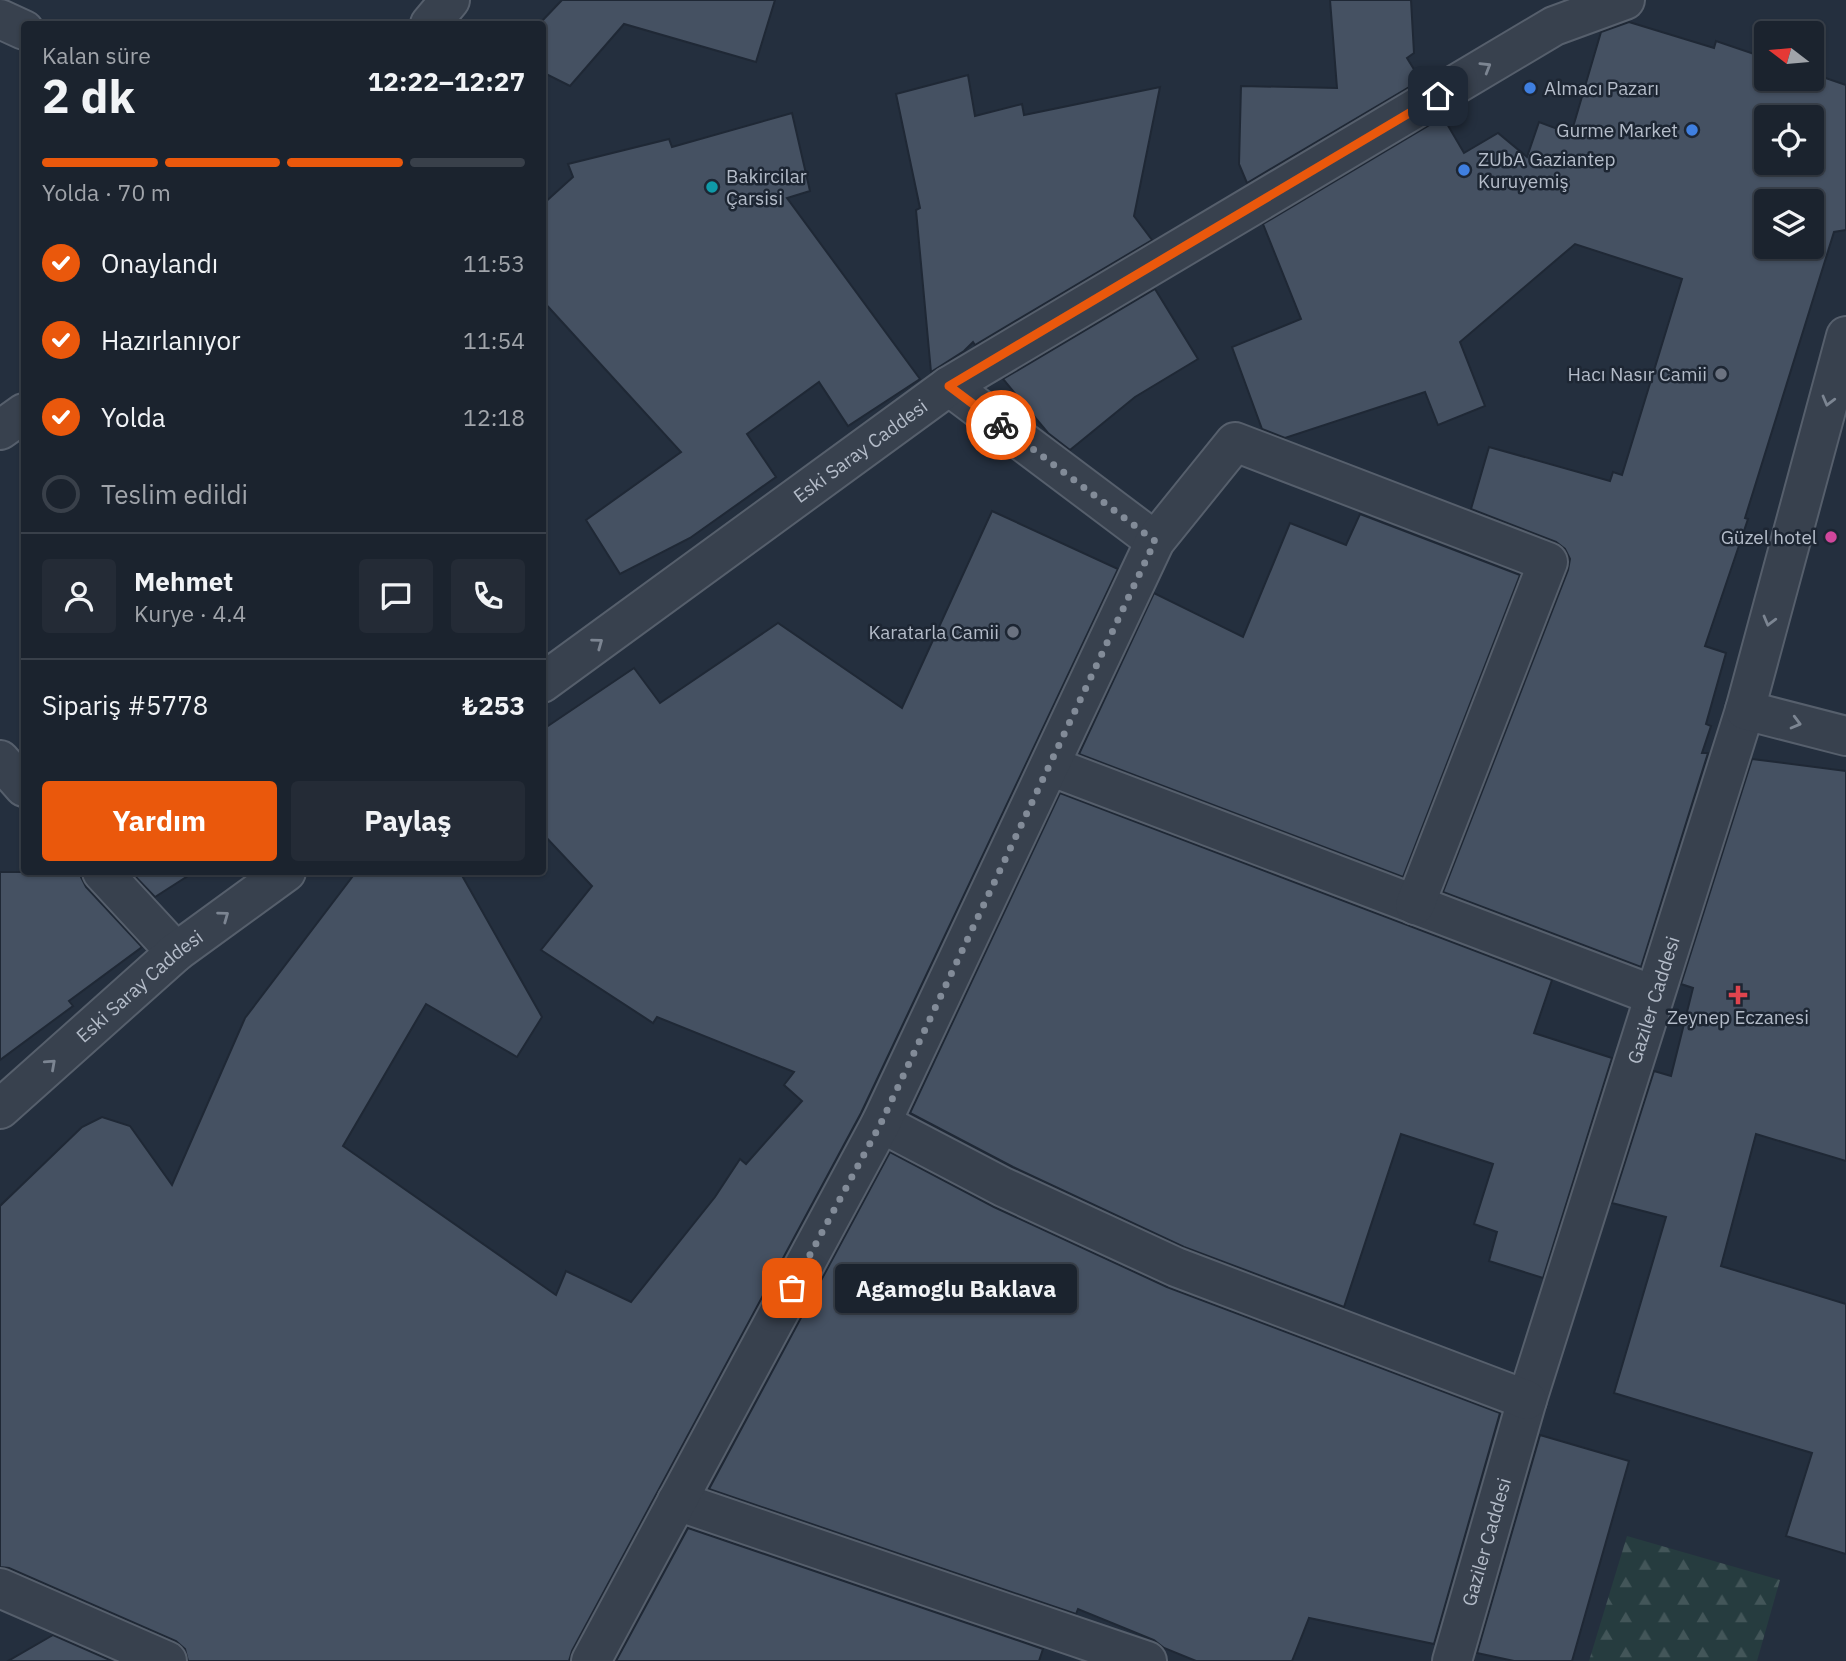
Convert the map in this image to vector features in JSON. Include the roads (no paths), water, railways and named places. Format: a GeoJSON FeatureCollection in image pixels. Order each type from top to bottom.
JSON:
{"type":"FeatureCollection","features":[{"type":"Feature","properties":{"kind":"street"},"geometry":{"type":"LineString","coordinates":[[432,21],[450,0]]}},
{"type":"Feature","properties":{"kind":"street","name":"Eski Saray Caddesi"},"geometry":{"type":"LineString","coordinates":[[546,680],[949,386],[1562,13],[1625,0]]}},
{"type":"Feature","properties":{"kind":"street"},"geometry":{"type":"LineString","coordinates":[[0,19],[21,29]]}},
{"type":"Feature","properties":{"kind":"street","name":"Gaziler Caddesi"},"geometry":{"type":"LineString","coordinates":[[1452,1661],[1527,1399],[1745,710],[1846,335]]}},
{"type":"Feature","properties":{"kind":"street"},"geometry":{"type":"LineString","coordinates":[[949,386],[1155,541]]}},
{"type":"Feature","properties":{"kind":"street"},"geometry":{"type":"LineString","coordinates":[[0,430],[21,415]]}},
{"type":"Feature","properties":{"kind":"street"},"geometry":{"type":"LineString","coordinates":[[591,1661],[881,1123],[1155,541],[1235,442],[1548,562],[1415,905]]}},
{"type":"Feature","properties":{"kind":"street"},"geometry":{"type":"LineString","coordinates":[[1745,710],[1846,736]]}},
{"type":"Feature","properties":{"kind":"street"},"geometry":{"type":"LineString","coordinates":[[0,760],[21,784]]}},
{"type":"Feature","properties":{"kind":"street"},"geometry":{"type":"LineString","coordinates":[[1050,766],[1653,995]]}},
{"type":"Feature","properties":{"kind":"street"},"geometry":{"type":"LineString","coordinates":[[105,875],[176,952]]}},
{"type":"Feature","properties":{"kind":"street","name":"Eski Saray Caddesi"},"geometry":{"type":"LineString","coordinates":[[0,1109],[176,952],[282,875]]}},
{"type":"Feature","properties":{"kind":"street"},"geometry":{"type":"LineString","coordinates":[[881,1123],[1003,1187],[1176,1267],[1527,1399]]}},
{"type":"Feature","properties":{"kind":"street"},"geometry":{"type":"LineString","coordinates":[[677,1501],[1147,1661]]}},
{"type":"Feature","properties":{"kind":"street"},"geometry":{"type":"LineString","coordinates":[[0,1588],[167,1661]]}},
{"type":"Feature","properties":{"kind":"place","name":"Almacı Pazarı"},"geometry":{"type":"Point","coordinates":[1530,88]}},
{"type":"Feature","properties":{"kind":"place","name":"Gurme Market"},"geometry":{"type":"Point","coordinates":[1692,130]}},
{"type":"Feature","properties":{"kind":"place","name":"ZUbA Gaziantep Kuruyemiş"},"geometry":{"type":"Point","coordinates":[1464,170]}},
{"type":"Feature","properties":{"kind":"place","name":"Bakircilar Çarsisi"},"geometry":{"type":"Point","coordinates":[712,187]}},
{"type":"Feature","properties":{"kind":"place","name":"Hacı Nasır Camii"},"geometry":{"type":"Point","coordinates":[1721,374]}},
{"type":"Feature","properties":{"kind":"place","name":"Güzel hotel"},"geometry":{"type":"Point","coordinates":[1831,537]}},
{"type":"Feature","properties":{"kind":"place","name":"Karatarla Camii"},"geometry":{"type":"Point","coordinates":[1013,632]}},
{"type":"Feature","properties":{"kind":"place","name":"Zeynep Eczanesi"},"geometry":{"type":"Point","coordinates":[1738,995]}},
{"type":"Feature","properties":{"kind":"place","name":"Agamoglu Baklava"},"geometry":{"type":"Point","coordinates":[792,1288]}}]}
